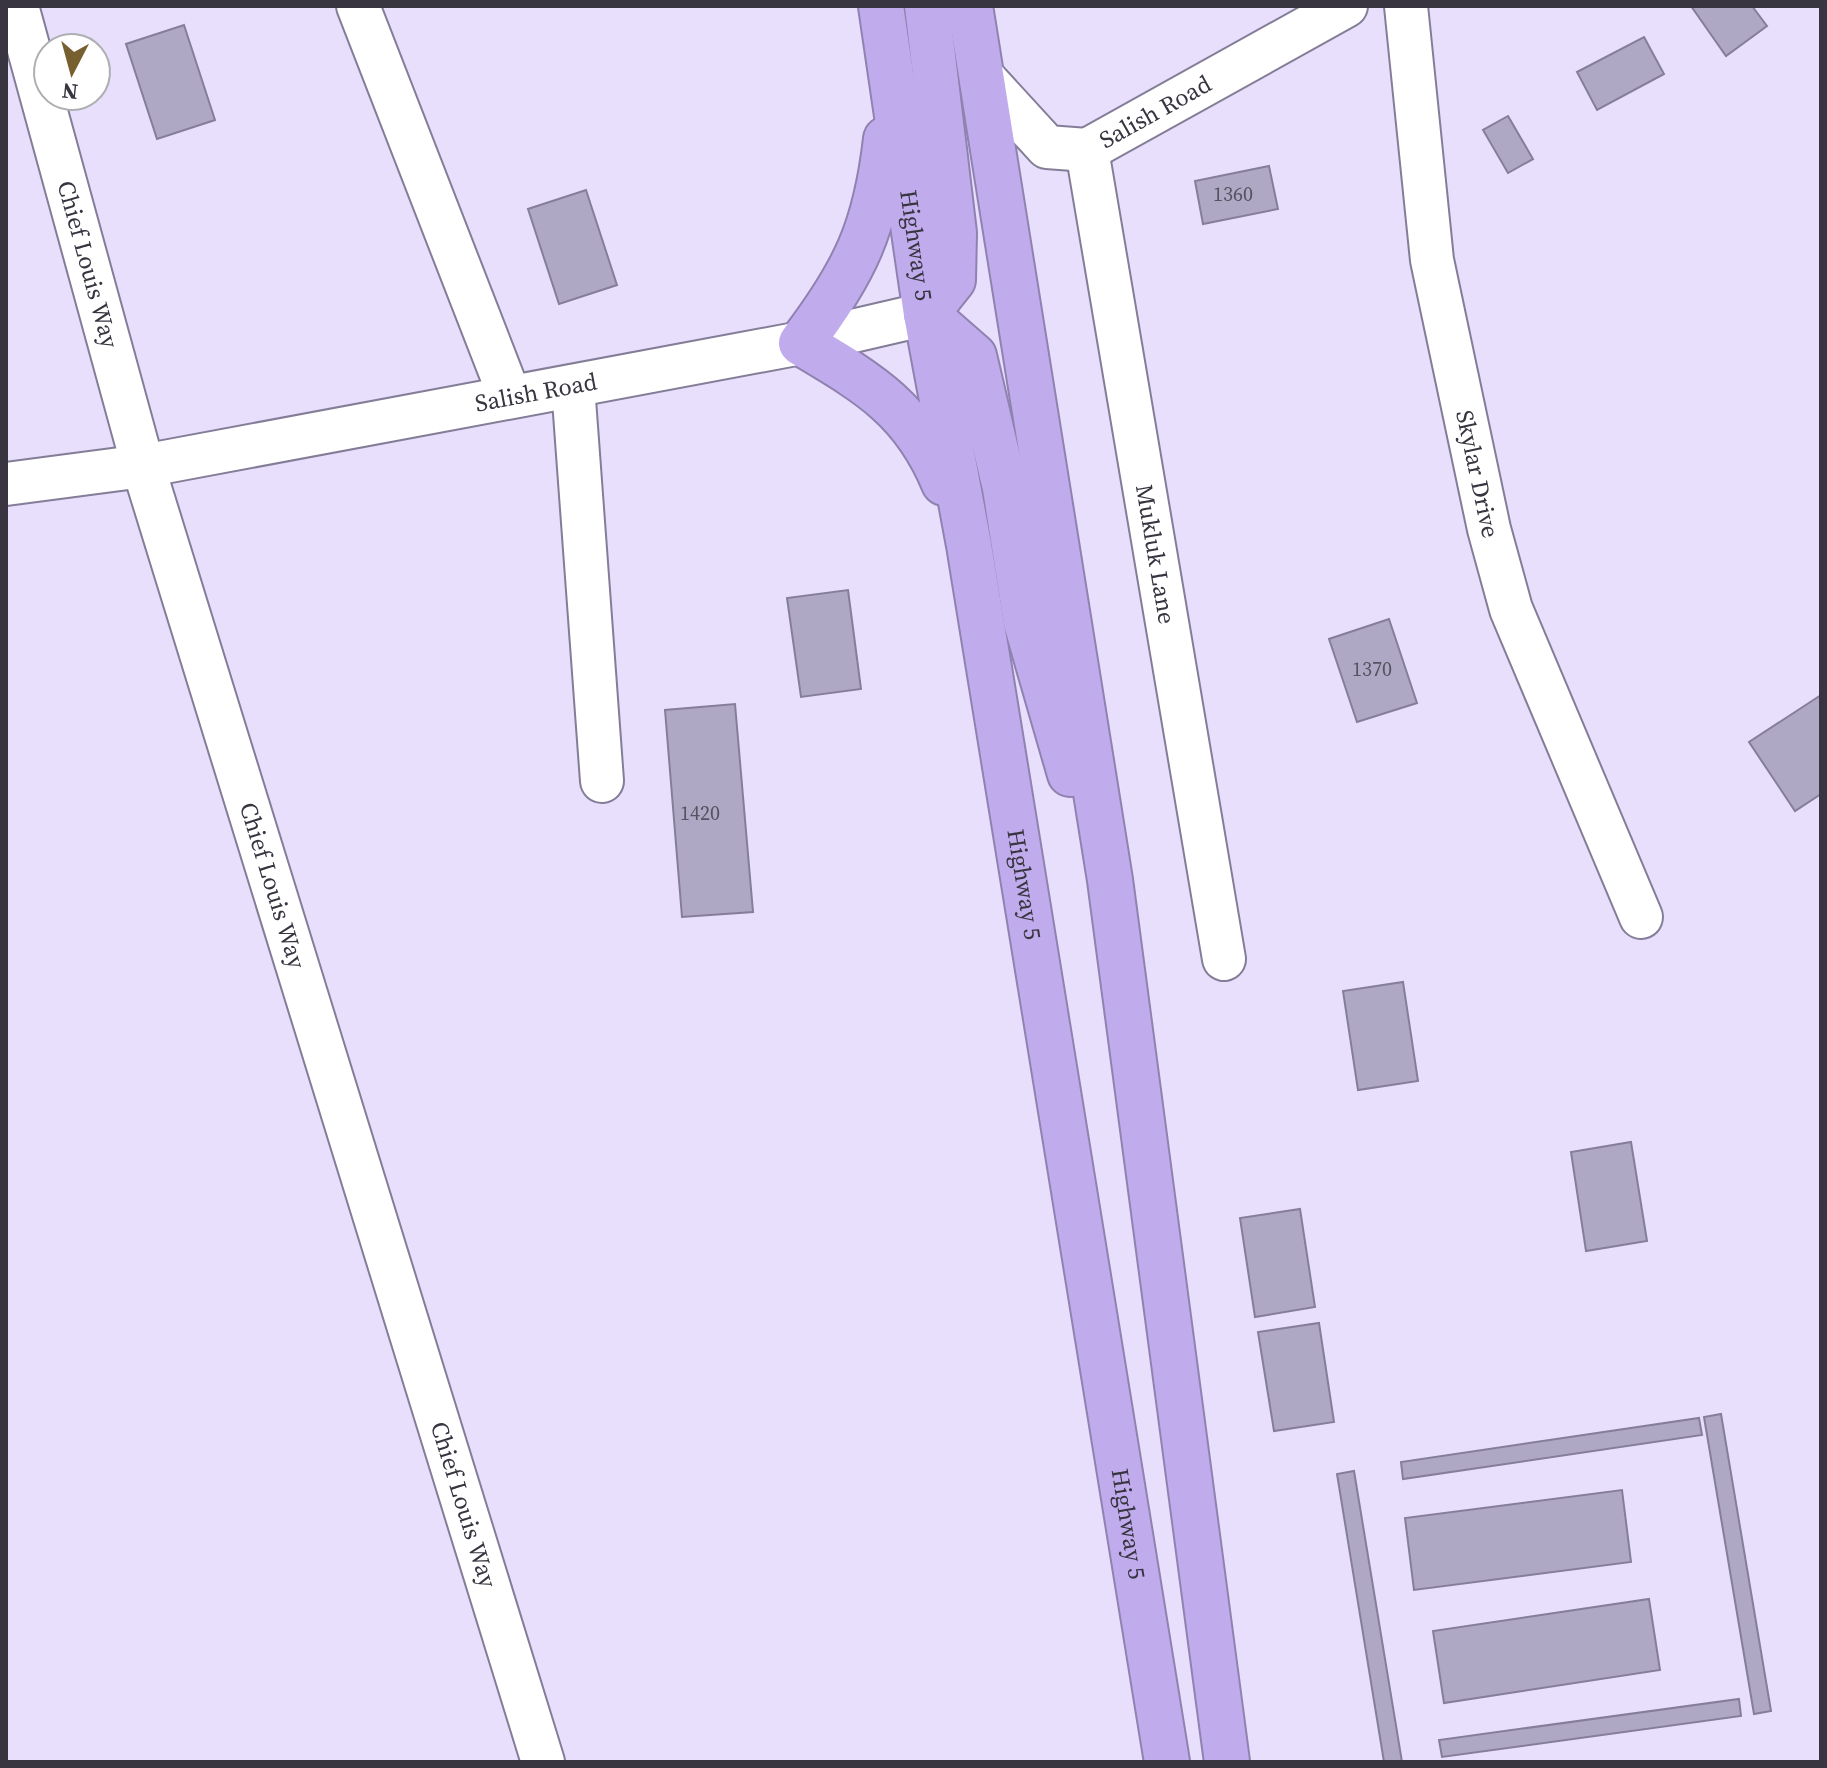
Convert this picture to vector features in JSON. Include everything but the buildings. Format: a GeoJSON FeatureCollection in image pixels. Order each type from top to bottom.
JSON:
{"type":"FeatureCollection","features":[{"type":"Feature","properties":{"kind":"highway","name":"Highway 5"},"geometry":{"type":"LineString","coordinates":[[881,6],[926,314],[969,545],[1167,1762]]}},
{"type":"Feature","properties":{"kind":"highway"},"geometry":{"type":"LineString","coordinates":[[927,6],[954,233],[953,280],[926,314],[974,356],[1005,488],[1026,622],[1063,753],[1110,880]]}},
{"type":"Feature","properties":{"kind":"highway"},"geometry":{"type":"LineString","coordinates":[[970,6],[1110,880],[1227,1762]]}},
{"type":"Feature","properties":{"kind":"highway"},"geometry":{"type":"LineString","coordinates":[[893,83],[882,179],[872,224],[838,295],[801,343],[871,385],[914,427],[938,470],[969,545]]}},
{"type":"Feature","properties":{"kind":"street","name":"Chief Louis Way"},"geometry":{"type":"LineString","coordinates":[[17,6],[143,466],[543,1762]]}},
{"type":"Feature","properties":{"kind":"street"},"geometry":{"type":"LineString","coordinates":[[358,6],[510,397]]}},
{"type":"Feature","properties":{"kind":"street","name":"Salish Road"},"geometry":{"type":"LineString","coordinates":[[981,75],[1047,147],[1087,150],[1346,6]]}},
{"type":"Feature","properties":{"kind":"street","name":"Skylar Drive"},"geometry":{"type":"LineString","coordinates":[[1406,6],[1432,260],[1489,529],[1511,609],[1641,917]]}},
{"type":"Feature","properties":{"kind":"street","name":"Mukluk Lane"},"geometry":{"type":"LineString","coordinates":[[1087,150],[1224,959]]}},
{"type":"Feature","properties":{"kind":"street","name":"Salish Road"},"geometry":{"type":"LineString","coordinates":[[6,484],[143,466],[801,343],[926,314]]}},
{"type":"Feature","properties":{"kind":"street"},"geometry":{"type":"LineString","coordinates":[[573,386],[602,781]]}}]}
